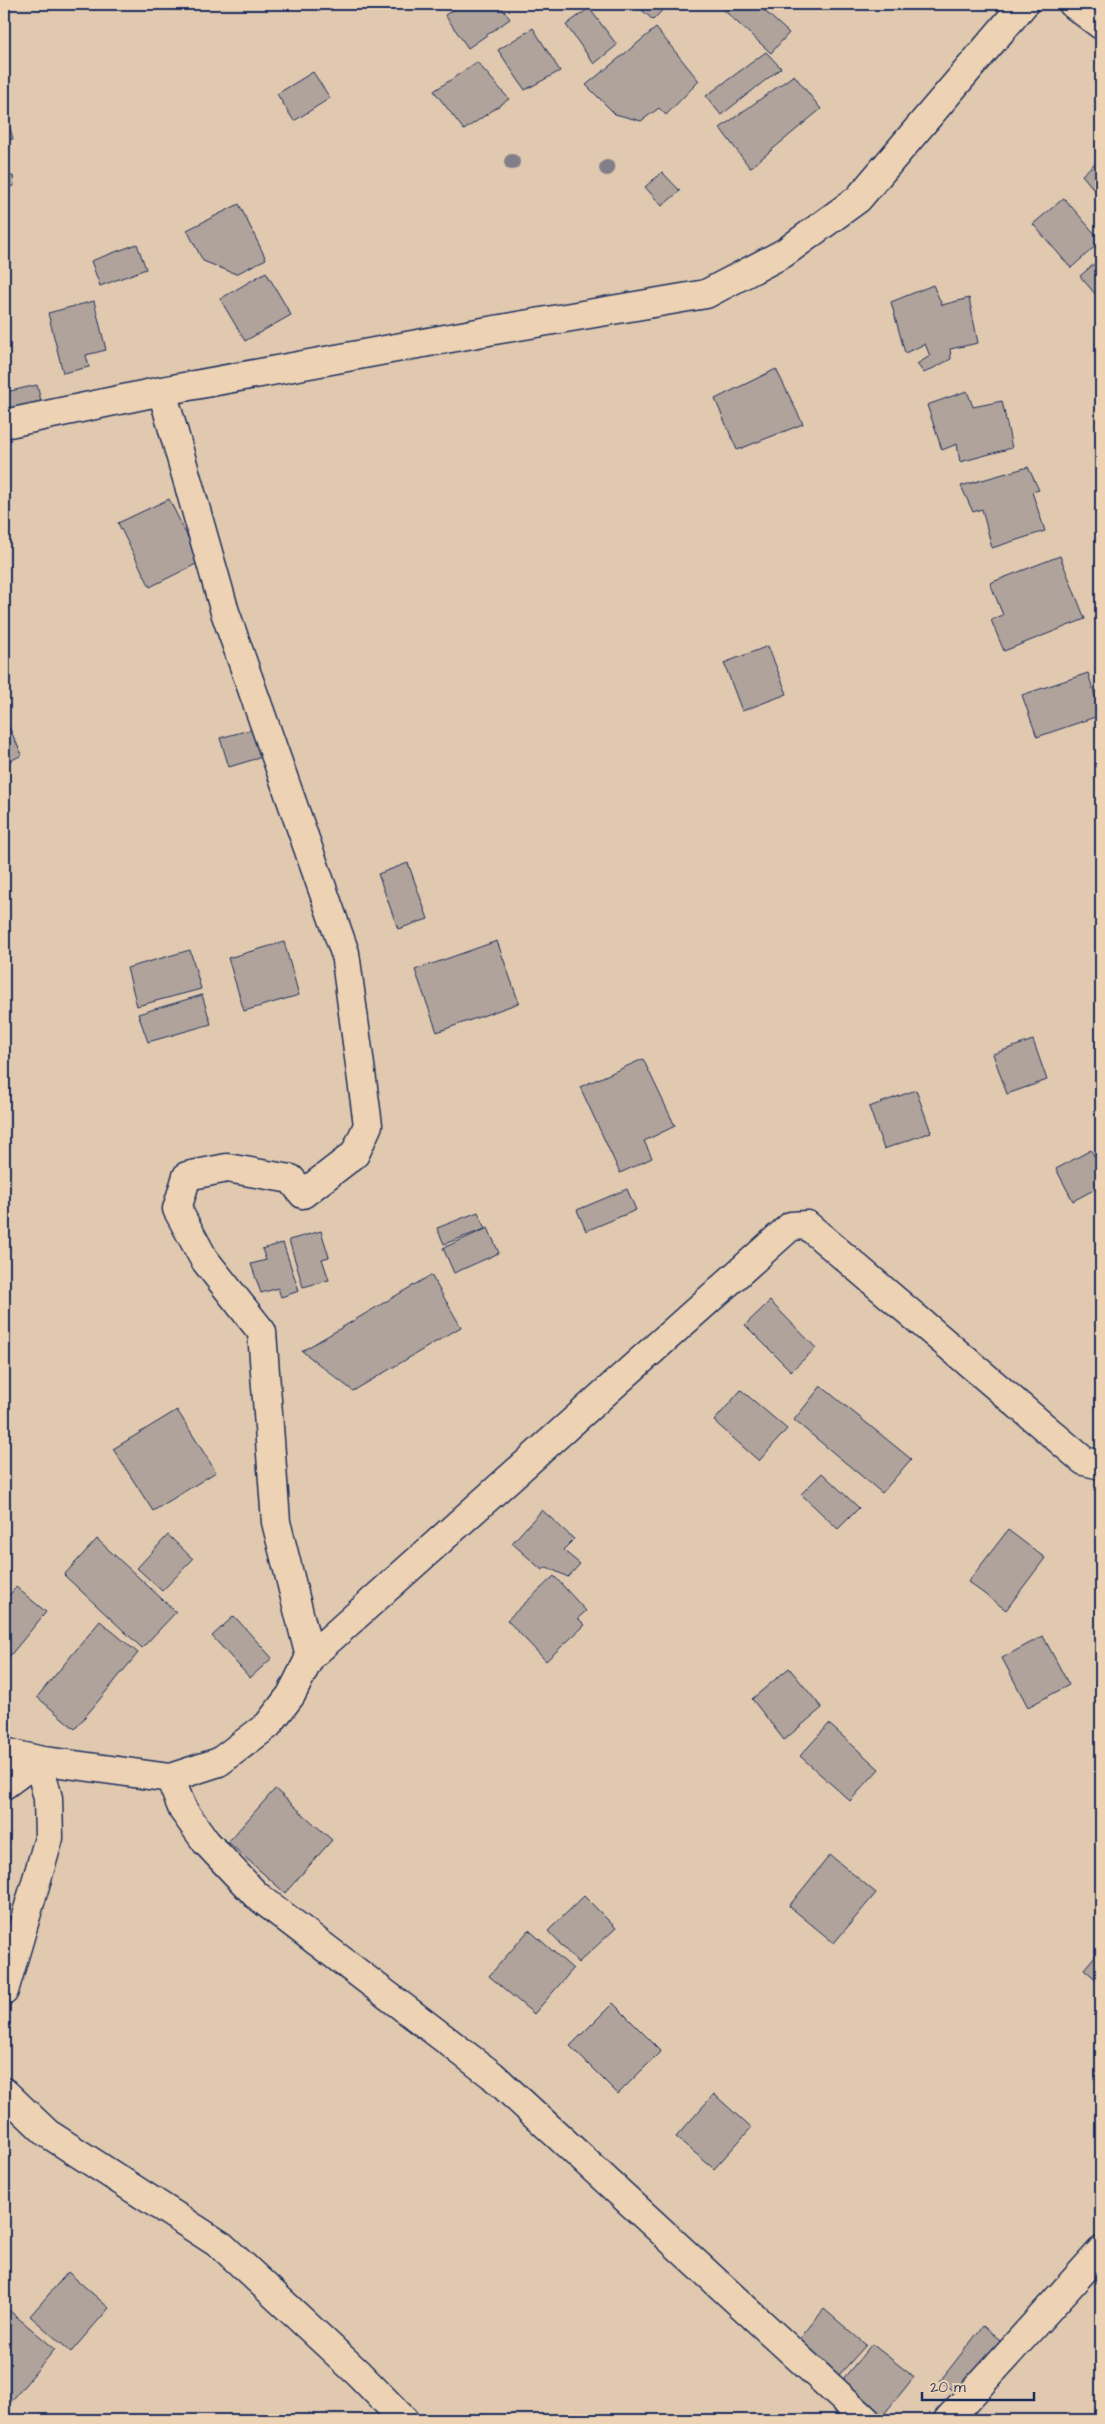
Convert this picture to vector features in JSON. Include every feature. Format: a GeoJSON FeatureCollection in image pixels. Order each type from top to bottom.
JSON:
{"type":"FeatureCollection","features":[{"type":"Feature","properties":{"kind":"street"},"geometry":{"type":"LineString","coordinates":[[4,424],[162,391],[483,332],[706,294],[784,253],[858,199],[1024,4]]}},
{"type":"Feature","properties":{"kind":"street"},"geometry":{"type":"LineString","coordinates":[[1073,4],[1101,25]]}},
{"type":"Feature","properties":{"kind":"street"},"geometry":{"type":"LineString","coordinates":[[162,391],[225,612],[345,953],[368,1126],[355,1154],[303,1194],[291,1179],[227,1168],[187,1176],[177,1210],[204,1259],[262,1332],[276,1522],[310,1657]]}},
{"type":"Feature","properties":{"kind":"street"},"geometry":{"type":"LineString","coordinates":[[4,1752],[38,1760],[170,1778],[219,1762],[268,1725],[291,1695],[310,1657],[790,1226],[807,1224],[1084,1461],[1101,1465]]}},
{"type":"Feature","properties":{"kind":"street"},"geometry":{"type":"LineString","coordinates":[[4,1785],[38,1760]]}},
{"type":"Feature","properties":{"kind":"street"},"geometry":{"type":"LineString","coordinates":[[4,1990],[49,1838],[48,1798],[38,1760]]}},
{"type":"Feature","properties":{"kind":"street"},"geometry":{"type":"LineString","coordinates":[[170,1778],[183,1810],[206,1842],[256,1895],[492,2076],[866,2420]]}},
{"type":"Feature","properties":{"kind":"street"},"geometry":{"type":"LineString","coordinates":[[4,2092],[46,2133],[222,2246],[358,2373],[404,2420]]}},
{"type":"Feature","properties":{"kind":"street"},"geometry":{"type":"LineString","coordinates":[[948,2420],[1101,2251]]}},
{"type":"Feature","properties":{"kind":"building"},"geometry":{"type":"Polygon","coordinates":[[[462,4],[499,4],[510,19],[468,48],[445,15],[462,4]]]}},
{"type":"Feature","properties":{"kind":"building"},"geometry":{"type":"Polygon","coordinates":[[[635,4],[668,4],[653,20],[635,4]]]}},
{"type":"Feature","properties":{"kind":"building"},"geometry":{"type":"Polygon","coordinates":[[[717,4],[757,4],[789,33],[771,53],[717,4]]]}},
{"type":"Feature","properties":{"kind":"building"},"geometry":{"type":"Polygon","coordinates":[[[589,8],[617,45],[594,64],[566,25],[589,8]]]}},
{"type":"Feature","properties":{"kind":"building"},"geometry":{"type":"Polygon","coordinates":[[[533,28],[560,71],[525,90],[498,50],[533,28]]]}},
{"type":"Feature","properties":{"kind":"building"},"geometry":{"type":"Polygon","coordinates":[[[656,28],[699,81],[666,115],[659,108],[641,121],[615,114],[586,85],[656,28]]]}},
{"type":"Feature","properties":{"kind":"building"},"geometry":{"type":"Polygon","coordinates":[[[766,52],[781,68],[721,115],[706,96],[766,52]]]}},
{"type":"Feature","properties":{"kind":"building"},"geometry":{"type":"Polygon","coordinates":[[[477,62],[509,99],[464,130],[434,91],[477,62]]]}},
{"type":"Feature","properties":{"kind":"building"},"geometry":{"type":"Polygon","coordinates":[[[313,72],[330,98],[294,121],[277,94],[313,72]]]}},
{"type":"Feature","properties":{"kind":"building"},"geometry":{"type":"Polygon","coordinates":[[[794,75],[821,109],[750,168],[720,128],[794,75]]]}},
{"type":"Feature","properties":{"kind":"building"},"geometry":{"type":"Polygon","coordinates":[[[4,106],[13,139],[4,141],[4,106]]]}},
{"type":"Feature","properties":{"kind":"building"},"geometry":{"type":"Polygon","coordinates":[[[1101,158],[1101,198],[1082,175],[1101,158]]]}},
{"type":"Feature","properties":{"kind":"building"},"geometry":{"type":"Polygon","coordinates":[[[662,172],[680,191],[662,206],[645,187],[662,172]]]}},
{"type":"Feature","properties":{"kind":"building"},"geometry":{"type":"Polygon","coordinates":[[[13,176],[14,186],[4,188],[4,177],[13,176]]]}},
{"type":"Feature","properties":{"kind":"building"},"geometry":{"type":"Polygon","coordinates":[[[1064,198],[1101,241],[1071,268],[1033,224],[1064,198]]]}},
{"type":"Feature","properties":{"kind":"building"},"geometry":{"type":"Polygon","coordinates":[[[239,204],[266,259],[236,274],[203,261],[187,230],[239,204]]]}},
{"type":"Feature","properties":{"kind":"building"},"geometry":{"type":"Polygon","coordinates":[[[137,244],[146,269],[100,286],[91,261],[137,244]]]}},
{"type":"Feature","properties":{"kind":"building"},"geometry":{"type":"Polygon","coordinates":[[[1101,258],[1101,301],[1080,276],[1101,258]]]}},
{"type":"Feature","properties":{"kind":"building"},"geometry":{"type":"Polygon","coordinates":[[[266,272],[291,315],[245,341],[220,299],[266,272]]]}},
{"type":"Feature","properties":{"kind":"building"},"geometry":{"type":"Polygon","coordinates":[[[933,285],[942,305],[969,298],[978,343],[950,349],[951,359],[924,373],[917,364],[930,356],[925,344],[905,353],[891,302],[933,285]]]}},
{"type":"Feature","properties":{"kind":"building"},"geometry":{"type":"Polygon","coordinates":[[[94,301],[106,350],[86,355],[89,367],[63,373],[48,313],[94,301]]]}},
{"type":"Feature","properties":{"kind":"building"},"geometry":{"type":"Polygon","coordinates":[[[776,369],[803,424],[737,450],[715,399],[776,369]]]}},
{"type":"Feature","properties":{"kind":"building"},"geometry":{"type":"Polygon","coordinates":[[[37,385],[42,405],[11,412],[6,392],[37,385]]]}},
{"type":"Feature","properties":{"kind":"building"},"geometry":{"type":"Polygon","coordinates":[[[967,391],[973,407],[1002,401],[1012,448],[960,462],[957,444],[942,450],[927,405],[967,391]]]}},
{"type":"Feature","properties":{"kind":"building"},"geometry":{"type":"Polygon","coordinates":[[[1028,467],[1039,490],[1032,492],[1045,531],[992,548],[982,509],[973,512],[961,486],[1028,467]]]}},
{"type":"Feature","properties":{"kind":"building"},"geometry":{"type":"Polygon","coordinates":[[[169,499],[200,562],[150,587],[118,523],[169,499]]]}},
{"type":"Feature","properties":{"kind":"building"},"geometry":{"type":"Polygon","coordinates":[[[1060,556],[1085,619],[1004,651],[991,620],[1003,615],[990,583],[1060,556]]]}},
{"type":"Feature","properties":{"kind":"building"},"geometry":{"type":"Polygon","coordinates":[[[768,646],[787,694],[742,711],[724,663],[768,646]]]}},
{"type":"Feature","properties":{"kind":"building"},"geometry":{"type":"Polygon","coordinates":[[[1088,673],[1101,715],[1037,737],[1022,695],[1088,673]]]}},
{"type":"Feature","properties":{"kind":"building"},"geometry":{"type":"Polygon","coordinates":[[[8,725],[22,755],[4,764],[4,727],[8,725]]]}},
{"type":"Feature","properties":{"kind":"building"},"geometry":{"type":"Polygon","coordinates":[[[253,729],[262,757],[229,767],[220,738],[253,729]]]}},
{"type":"Feature","properties":{"kind":"building"},"geometry":{"type":"Polygon","coordinates":[[[408,863],[428,919],[398,929],[378,874],[408,863]]]}},
{"type":"Feature","properties":{"kind":"building"},"geometry":{"type":"Polygon","coordinates":[[[497,941],[519,1003],[437,1032],[415,970],[497,941]]]}},
{"type":"Feature","properties":{"kind":"building"},"geometry":{"type":"Polygon","coordinates":[[[284,942],[299,995],[244,1011],[228,958],[284,942]]]}},
{"type":"Feature","properties":{"kind":"building"},"geometry":{"type":"Polygon","coordinates":[[[190,950],[201,989],[137,1006],[127,968],[190,950]]]}},
{"type":"Feature","properties":{"kind":"building"},"geometry":{"type":"Polygon","coordinates":[[[202,995],[211,1024],[148,1042],[138,1014],[202,995]]]}},
{"type":"Feature","properties":{"kind":"building"},"geometry":{"type":"Polygon","coordinates":[[[1033,1040],[1047,1080],[1007,1094],[993,1054],[1033,1040]]]}},
{"type":"Feature","properties":{"kind":"building"},"geometry":{"type":"Polygon","coordinates":[[[643,1059],[675,1126],[644,1141],[652,1158],[620,1173],[580,1087],[643,1059]]]}},
{"type":"Feature","properties":{"kind":"building"},"geometry":{"type":"Polygon","coordinates":[[[916,1090],[931,1132],[884,1149],[869,1107],[916,1090]]]}},
{"type":"Feature","properties":{"kind":"building"},"geometry":{"type":"Polygon","coordinates":[[[1091,1150],[1101,1168],[1101,1186],[1073,1201],[1056,1169],[1091,1150]]]}},
{"type":"Feature","properties":{"kind":"building"},"geometry":{"type":"Polygon","coordinates":[[[627,1189],[636,1210],[586,1231],[577,1210],[627,1189]]]}},
{"type":"Feature","properties":{"kind":"building"},"geometry":{"type":"Polygon","coordinates":[[[478,1212],[485,1229],[444,1244],[437,1228],[478,1212]]]}},
{"type":"Feature","properties":{"kind":"building"},"geometry":{"type":"Polygon","coordinates":[[[488,1228],[499,1253],[454,1273],[443,1248],[488,1228]]]}},
{"type":"Feature","properties":{"kind":"building"},"geometry":{"type":"Polygon","coordinates":[[[321,1231],[329,1257],[322,1259],[329,1280],[303,1287],[289,1240],[321,1231]]]}},
{"type":"Feature","properties":{"kind":"building"},"geometry":{"type":"Polygon","coordinates":[[[283,1243],[299,1291],[281,1297],[278,1288],[261,1293],[251,1264],[266,1260],[262,1249],[283,1243]]]}},
{"type":"Feature","properties":{"kind":"building"},"geometry":{"type":"Polygon","coordinates":[[[431,1275],[461,1327],[353,1391],[302,1351],[431,1275]]]}},
{"type":"Feature","properties":{"kind":"building"},"geometry":{"type":"Polygon","coordinates":[[[770,1301],[816,1348],[791,1371],[745,1325],[770,1301]]]}},
{"type":"Feature","properties":{"kind":"building"},"geometry":{"type":"Polygon","coordinates":[[[821,1386],[911,1459],[882,1493],[794,1420],[821,1386]]]}},
{"type":"Feature","properties":{"kind":"building"},"geometry":{"type":"Polygon","coordinates":[[[741,1390],[787,1429],[759,1461],[714,1421],[741,1390]]]}},
{"type":"Feature","properties":{"kind":"building"},"geometry":{"type":"Polygon","coordinates":[[[177,1410],[216,1472],[153,1511],[113,1449],[177,1410]]]}},
{"type":"Feature","properties":{"kind":"building"},"geometry":{"type":"Polygon","coordinates":[[[822,1473],[859,1508],[838,1529],[801,1494],[822,1473]]]}},
{"type":"Feature","properties":{"kind":"building"},"geometry":{"type":"Polygon","coordinates":[[[542,1510],[574,1539],[563,1550],[580,1564],[568,1577],[547,1567],[542,1570],[512,1543],[542,1510]]]}},
{"type":"Feature","properties":{"kind":"building"},"geometry":{"type":"Polygon","coordinates":[[[1008,1530],[1045,1558],[1006,1610],[968,1582],[1008,1530]]]}},
{"type":"Feature","properties":{"kind":"building"},"geometry":{"type":"Polygon","coordinates":[[[168,1535],[193,1559],[162,1591],[137,1568],[168,1535]]]}},
{"type":"Feature","properties":{"kind":"building"},"geometry":{"type":"Polygon","coordinates":[[[97,1539],[176,1612],[142,1648],[64,1575],[97,1539]]]}},
{"type":"Feature","properties":{"kind":"building"},"geometry":{"type":"Polygon","coordinates":[[[554,1576],[586,1611],[578,1618],[585,1625],[546,1661],[507,1620],[554,1576]]]}},
{"type":"Feature","properties":{"kind":"building"},"geometry":{"type":"Polygon","coordinates":[[[16,1587],[46,1612],[4,1663],[4,1602],[16,1587]]]}},
{"type":"Feature","properties":{"kind":"building"},"geometry":{"type":"Polygon","coordinates":[[[234,1616],[272,1658],[250,1678],[212,1636],[234,1616]]]}},
{"type":"Feature","properties":{"kind":"building"},"geometry":{"type":"Polygon","coordinates":[[[100,1621],[138,1653],[75,1729],[37,1697],[100,1621]]]}},
{"type":"Feature","properties":{"kind":"building"},"geometry":{"type":"Polygon","coordinates":[[[1043,1636],[1069,1685],[1028,1707],[1002,1658],[1043,1636]]]}},
{"type":"Feature","properties":{"kind":"building"},"geometry":{"type":"Polygon","coordinates":[[[789,1668],[822,1708],[784,1740],[752,1699],[789,1668]]]}},
{"type":"Feature","properties":{"kind":"building"},"geometry":{"type":"Polygon","coordinates":[[[829,1724],[879,1769],[850,1801],[800,1756],[829,1724]]]}},
{"type":"Feature","properties":{"kind":"building"},"geometry":{"type":"Polygon","coordinates":[[[275,1789],[332,1840],[285,1893],[228,1842],[275,1789]]]}},
{"type":"Feature","properties":{"kind":"building"},"geometry":{"type":"Polygon","coordinates":[[[830,1855],[876,1893],[834,1943],[789,1906],[830,1855]]]}},
{"type":"Feature","properties":{"kind":"building"},"geometry":{"type":"Polygon","coordinates":[[[584,1896],[616,1928],[578,1963],[548,1931],[584,1896]]]}},
{"type":"Feature","properties":{"kind":"building"},"geometry":{"type":"Polygon","coordinates":[[[529,1930],[573,1969],[534,2014],[489,1976],[529,1930]]]}},
{"type":"Feature","properties":{"kind":"building"},"geometry":{"type":"Polygon","coordinates":[[[1101,1949],[1101,1984],[1084,1969],[1101,1949]]]}},
{"type":"Feature","properties":{"kind":"building"},"geometry":{"type":"Polygon","coordinates":[[[613,2003],[661,2051],[618,2094],[570,2046],[613,2003]]]}},
{"type":"Feature","properties":{"kind":"building"},"geometry":{"type":"Polygon","coordinates":[[[714,2094],[751,2128],[714,2169],[676,2137],[714,2094]]]}},
{"type":"Feature","properties":{"kind":"building"},"geometry":{"type":"Polygon","coordinates":[[[68,2272],[109,2308],[71,2352],[30,2316],[68,2272]]]}},
{"type":"Feature","properties":{"kind":"building"},"geometry":{"type":"Polygon","coordinates":[[[4,2306],[55,2349],[4,2410],[4,2306]]]}},
{"type":"Feature","properties":{"kind":"building"},"geometry":{"type":"Polygon","coordinates":[[[824,2309],[866,2345],[839,2375],[798,2341],[824,2309]]]}},
{"type":"Feature","properties":{"kind":"building"},"geometry":{"type":"Polygon","coordinates":[[[983,2326],[1005,2344],[962,2398],[940,2381],[983,2326]]]}},
{"type":"Feature","properties":{"kind":"building"},"geometry":{"type":"Polygon","coordinates":[[[872,2344],[914,2377],[880,2419],[838,2385],[872,2344]]]}}]}
